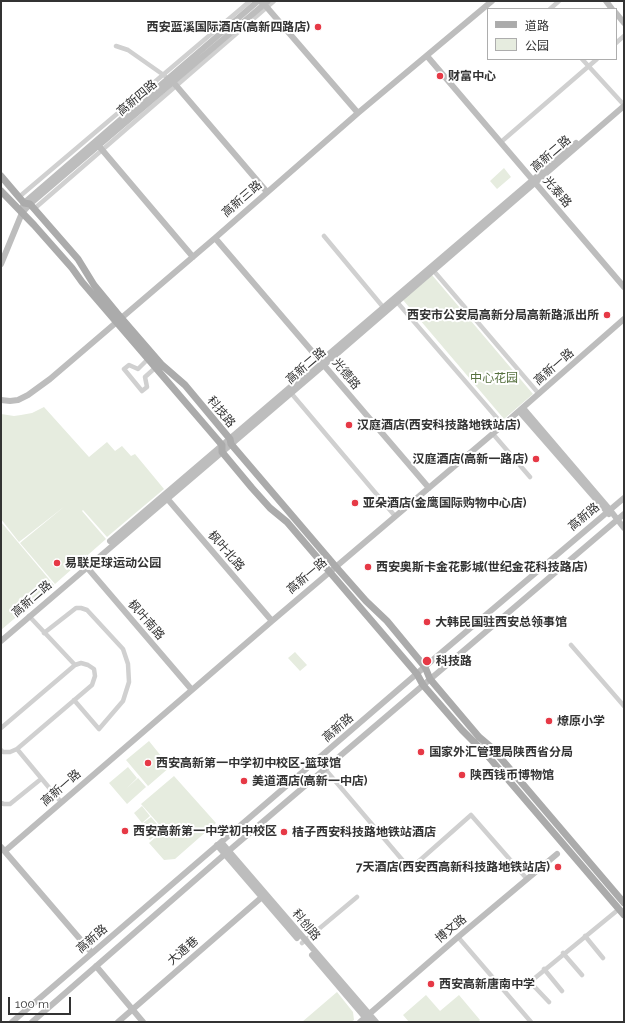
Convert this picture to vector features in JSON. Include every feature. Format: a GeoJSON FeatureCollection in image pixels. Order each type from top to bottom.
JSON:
{"type":"FeatureCollection","features":[{"type":"Feature","properties":{"kind":"main road","name":"科技路"},"geometry":{"type":"LineString","coordinates":[[1,176],[78,259],[94,285],[148,359],[270,508],[287,522],[387,621],[425,667],[430,679],[479,737],[492,748],[624,903]]}},
{"type":"Feature","properties":{"kind":"main road","name":"科技路"},"geometry":{"type":"LineString","coordinates":[[1,191],[34,225],[72,268],[82,282],[162,365],[185,385],[417,674],[424,685],[468,738],[487,755],[624,915]]}},
{"type":"Feature","properties":{"kind":"street"},"geometry":{"type":"LineString","coordinates":[[250,3],[274,1]]}},
{"type":"Feature","properties":{"kind":"street","name":"高新三路"},"geometry":{"type":"LineString","coordinates":[[1,400],[10,402],[18,400],[38,388],[193,257],[358,113],[492,1]]}},
{"type":"Feature","properties":{"kind":"street"},"geometry":{"type":"LineString","coordinates":[[551,8],[559,1]]}},
{"type":"Feature","properties":{"kind":"street","name":"高新四路"},"geometry":{"type":"LineString","coordinates":[[27,203],[100,148],[250,3]]}},
{"type":"Feature","properties":{"kind":"street"},"geometry":{"type":"LineString","coordinates":[[263,3],[358,113]]}},
{"type":"Feature","properties":{"kind":"street","name":"高新四路"},"geometry":{"type":"LineString","coordinates":[[1,264],[27,203],[170,80],[263,3]]}},
{"type":"Feature","properties":{"kind":"street"},"geometry":{"type":"LineString","coordinates":[[617,14],[624,22]]}},
{"type":"Feature","properties":{"kind":"street"},"geometry":{"type":"LineString","coordinates":[[116,46],[128,50],[170,80],[267,192]]}},
{"type":"Feature","properties":{"kind":"street","name":"光泰路"},"geometry":{"type":"LineString","coordinates":[[427,56],[624,287]]}},
{"type":"Feature","properties":{"kind":"street"},"geometry":{"type":"LineString","coordinates":[[583,60],[623,104]]}},
{"type":"Feature","properties":{"kind":"street"},"geometry":{"type":"LineString","coordinates":[[501,142],[595,60]]}},
{"type":"Feature","properties":{"kind":"street","name":"高新二路"},"geometry":{"type":"LineString","coordinates":[[231,442],[397,302],[623,104]]}},
{"type":"Feature","properties":{"kind":"street"},"geometry":{"type":"LineString","coordinates":[[100,148],[193,257]]}},
{"type":"Feature","properties":{"kind":"street","name":"高新二路"},"geometry":{"type":"LineString","coordinates":[[1,635],[85,566],[222,449],[291,393],[383,307],[534,182]]}},
{"type":"Feature","properties":{"kind":"street"},"geometry":{"type":"LineString","coordinates":[[324,236],[383,307]]}},
{"type":"Feature","properties":{"kind":"street","name":"光德路"},"geometry":{"type":"LineString","coordinates":[[215,238],[429,488]]}},
{"type":"Feature","properties":{"kind":"street"},"geometry":{"type":"LineString","coordinates":[[433,270],[539,394]]}},
{"type":"Feature","properties":{"kind":"street"},"geometry":{"type":"LineString","coordinates":[[397,302],[503,425]]}},
{"type":"Feature","properties":{"kind":"street","name":"高新一路"},"geometry":{"type":"LineString","coordinates":[[2,851],[493,434],[624,319]]}},
{"type":"Feature","properties":{"kind":"street"},"geometry":{"type":"LineString","coordinates":[[148,359],[138,368],[129,365],[124,369],[142,390],[147,387],[145,376],[155,368]]}},
{"type":"Feature","properties":{"kind":"street"},"geometry":{"type":"LineString","coordinates":[[291,393],[395,516]]}},
{"type":"Feature","properties":{"kind":"street"},"geometry":{"type":"LineString","coordinates":[[521,410],[624,528]]}},
{"type":"Feature","properties":{"kind":"street"},"geometry":{"type":"LineString","coordinates":[[493,434],[530,477]]}},
{"type":"Feature","properties":{"kind":"street","name":"枫叶北路"},"geometry":{"type":"LineString","coordinates":[[166,497],[272,621]]}},
{"type":"Feature","properties":{"kind":"street","name":"高新路"},"geometry":{"type":"LineString","coordinates":[[12,1022],[624,498]]}},
{"type":"Feature","properties":{"kind":"street","name":"高新路"},"geometry":{"type":"LineString","coordinates":[[32,1022],[227,853],[624,514]]}},
{"type":"Feature","properties":{"kind":"street","name":"高新二路"},"geometry":{"type":"LineString","coordinates":[[1,641],[85,566]]}},
{"type":"Feature","properties":{"kind":"street","name":"枫叶南路"},"geometry":{"type":"LineString","coordinates":[[85,566],[192,690]]}},
{"type":"Feature","properties":{"kind":"street"},"geometry":{"type":"LineString","coordinates":[[44,632],[76,608],[81,608],[88,610],[122,650],[128,664],[129,682],[123,701],[99,729],[74,700]]}},
{"type":"Feature","properties":{"kind":"street"},"geometry":{"type":"LineString","coordinates":[[29,616],[75,666]]}},
{"type":"Feature","properties":{"kind":"street"},"geometry":{"type":"LineString","coordinates":[[571,645],[624,706]]}},
{"type":"Feature","properties":{"kind":"street"},"geometry":{"type":"LineString","coordinates":[[1,720],[3,727],[75,666],[81,663],[94,669],[95,676],[92,685],[17,749],[10,752],[3,752],[1,750]]}},
{"type":"Feature","properties":{"kind":"street"},"geometry":{"type":"LineString","coordinates":[[17,749],[61,802]]}},
{"type":"Feature","properties":{"kind":"street"},"geometry":{"type":"LineString","coordinates":[[325,769],[410,869],[471,815],[527,879]]}},
{"type":"Feature","properties":{"kind":"street"},"geometry":{"type":"LineString","coordinates":[[1,803],[10,804],[41,779]]}},
{"type":"Feature","properties":{"kind":"street","name":"科创路"},"geometry":{"type":"LineString","coordinates":[[219,844],[304,942],[366,1019],[376,1022]]}},
{"type":"Feature","properties":{"kind":"street"},"geometry":{"type":"LineString","coordinates":[[2,851],[92,953]]}},
{"type":"Feature","properties":{"kind":"street","name":"科创路"},"geometry":{"type":"LineString","coordinates":[[227,853],[262,897],[304,942]]}},
{"type":"Feature","properties":{"kind":"street","name":"博文路"},"geometry":{"type":"LineString","coordinates":[[366,1019],[458,937],[557,854]]}},
{"type":"Feature","properties":{"kind":"street","name":"大通巷"},"geometry":{"type":"LineString","coordinates":[[118,1022],[262,897]]}},
{"type":"Feature","properties":{"kind":"street"},"geometry":{"type":"LineString","coordinates":[[304,942],[357,897]]}},
{"type":"Feature","properties":{"kind":"street"},"geometry":{"type":"LineString","coordinates":[[549,1002],[530,982],[563,953],[619,909]]}},
{"type":"Feature","properties":{"kind":"street"},"geometry":{"type":"LineString","coordinates":[[585,936],[603,958]]}},
{"type":"Feature","properties":{"kind":"street"},"geometry":{"type":"LineString","coordinates":[[458,937],[531,1022]]}},
{"type":"Feature","properties":{"kind":"street"},"geometry":{"type":"LineString","coordinates":[[563,953],[582,975]]}},
{"type":"Feature","properties":{"kind":"street"},"geometry":{"type":"LineString","coordinates":[[96,966],[144,1022]]}},
{"type":"Feature","properties":{"kind":"street"},"geometry":{"type":"LineString","coordinates":[[544,969],[562,991]]}},
{"type":"Feature","properties":{"kind":"green space"},"geometry":{"type":"Polygon","coordinates":[[[504,168],[511,177],[497,189],[490,181],[504,168]]]}},
{"type":"Feature","properties":{"kind":"green space","name":"中心花园"},"geometry":{"type":"Polygon","coordinates":[[[432,275],[533,394],[504,419],[403,300],[432,275]]]}},
{"type":"Feature","properties":{"kind":"green space"},"geometry":{"type":"Polygon","coordinates":[[[44,407],[89,457],[107,442],[115,451],[122,446],[131,456],[135,454],[164,489],[107,537],[83,510],[82,511],[106,539],[55,584],[20,543],[65,506],[19,542],[1,519],[1,414],[14,416],[21,415],[32,413],[44,407]]]}},
{"type":"Feature","properties":{"kind":"green space"},"geometry":{"type":"Polygon","coordinates":[[[1,522],[54,585],[1,630],[1,522]]]}},
{"type":"Feature","properties":{"kind":"green space"},"geometry":{"type":"Polygon","coordinates":[[[295,652],[307,665],[300,671],[288,658],[295,652]]]}},
{"type":"Feature","properties":{"kind":"green space","name":"西安高新第一中学初中校区-篮球馆"},"geometry":{"type":"Polygon","coordinates":[[[149,741],[170,767],[148,786],[126,760],[149,741]]]}},
{"type":"Feature","properties":{"kind":"green space"},"geometry":{"type":"Polygon","coordinates":[[[128,767],[137,778],[126,789],[138,778],[146,787],[127,804],[109,783],[128,767]]]}},
{"type":"Feature","properties":{"kind":"green space"},"geometry":{"type":"Polygon","coordinates":[[[174,776],[216,823],[175,859],[164,860],[149,843],[164,830],[141,804],[174,776]]]}},
{"type":"Feature","properties":{"kind":"green space"},"geometry":{"type":"Polygon","coordinates":[[[142,806],[150,816],[142,823],[134,813],[142,806]]]}},
{"type":"Feature","properties":{"kind":"green space"},"geometry":{"type":"Polygon","coordinates":[[[151,817],[162,830],[150,840],[139,826],[151,817]]]}},
{"type":"Feature","properties":{"kind":"green space"},"geometry":{"type":"Polygon","coordinates":[[[337,992],[353,1012],[354,1020],[351,1022],[302,1022],[337,992]]]}},
{"type":"Feature","properties":{"kind":"green space"},"geometry":{"type":"Polygon","coordinates":[[[426,995],[440,1011],[459,995],[480,1020],[478,1022],[409,1022],[403,1015],[426,995]]]}},
{"type":"Feature","properties":{"kind":"place","name":"西安蓝溪国际酒店(高新四路店)"},"geometry":{"type":"Point","coordinates":[318,27]}},
{"type":"Feature","properties":{"kind":"place","name":"财富中心"},"geometry":{"type":"Point","coordinates":[440,76]}},
{"type":"Feature","properties":{"kind":"place","name":"西安市公安局高新分局高新路派出所"},"geometry":{"type":"Point","coordinates":[607,315]}},
{"type":"Feature","properties":{"kind":"place","name":"汉庭酒店(西安科技路地铁站店)"},"geometry":{"type":"Point","coordinates":[349,425]}},
{"type":"Feature","properties":{"kind":"place","name":"汉庭酒店(高新一路店)"},"geometry":{"type":"Point","coordinates":[536,459]}},
{"type":"Feature","properties":{"kind":"place","name":"亚朵酒店(金鹰国际购物中心店)"},"geometry":{"type":"Point","coordinates":[355,503]}},
{"type":"Feature","properties":{"kind":"place","name":"易联足球运动公园"},"geometry":{"type":"Point","coordinates":[57,563]}},
{"type":"Feature","properties":{"kind":"place","name":"西安奥斯卡金花影城(世纪金花科技路店)"},"geometry":{"type":"Point","coordinates":[368,567]}},
{"type":"Feature","properties":{"kind":"place","name":"大韩民国驻西安总领事馆"},"geometry":{"type":"Point","coordinates":[427,622]}},
{"type":"Feature","properties":{"kind":"place","name":"科技路"},"geometry":{"type":"Point","coordinates":[427,661]}},
{"type":"Feature","properties":{"kind":"place","name":"燎原小学"},"geometry":{"type":"Point","coordinates":[549,721]}},
{"type":"Feature","properties":{"kind":"place","name":"国家外汇管理局陕西省分局"},"geometry":{"type":"Point","coordinates":[421,752]}},
{"type":"Feature","properties":{"kind":"place","name":"西安高新第一中学初中校区-篮球馆"},"geometry":{"type":"Point","coordinates":[148,763]}},
{"type":"Feature","properties":{"kind":"place","name":"陕西钱币博物馆"},"geometry":{"type":"Point","coordinates":[462,775]}},
{"type":"Feature","properties":{"kind":"place","name":"美道酒店(高新一中店)"},"geometry":{"type":"Point","coordinates":[244,781]}},
{"type":"Feature","properties":{"kind":"place","name":"西安高新第一中学初中校区"},"geometry":{"type":"Point","coordinates":[125,831]}},
{"type":"Feature","properties":{"kind":"place","name":"桔子西安科技路地铁站酒店"},"geometry":{"type":"Point","coordinates":[284,832]}},
{"type":"Feature","properties":{"kind":"place","name":"7天酒店(西安西高新科技路地铁站店)"},"geometry":{"type":"Point","coordinates":[558,867]}},
{"type":"Feature","properties":{"kind":"place","name":"西安高新唐南中学"},"geometry":{"type":"Point","coordinates":[431,984]}}]}
